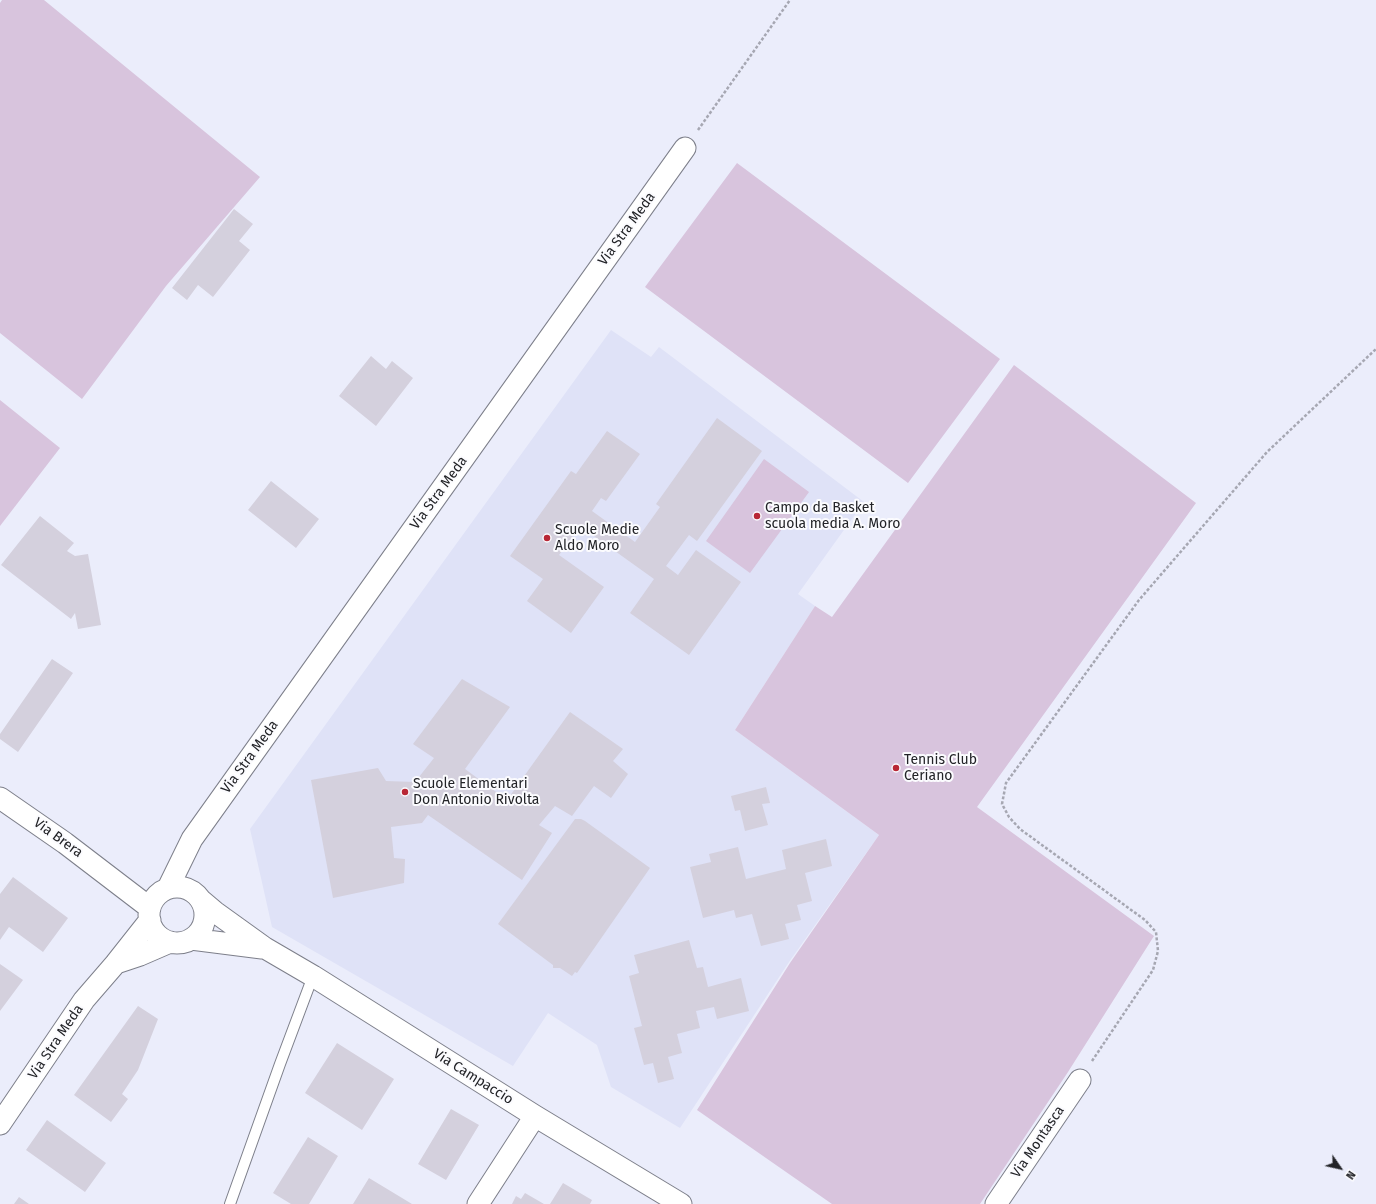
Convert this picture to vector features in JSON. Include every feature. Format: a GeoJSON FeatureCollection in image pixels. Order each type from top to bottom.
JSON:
{"type":"FeatureCollection","features":[{"type":"Feature","properties":{"kind":"street","name":"Via Stra Meda"},"geometry":{"type":"LineString","coordinates":[[0,1124],[84,1000],[169,900],[192,839],[685,148]]}},
{"type":"Feature","properties":{"kind":"street","name":"Via Brera"},"geometry":{"type":"LineString","coordinates":[[0,798],[115,880],[169,900]]}},
{"type":"Feature","properties":{"kind":"street"},"geometry":{"type":"LineString","coordinates":[[170,942],[162,939],[152,927],[169,900],[205,909],[203,926],[191,939]]}},
{"type":"Feature","properties":{"kind":"street","name":"Via Campaccio"},"geometry":{"type":"LineString","coordinates":[[169,900],[215,912],[265,948],[313,976],[535,1116],[681,1204]]}},
{"type":"Feature","properties":{"kind":"street","name":"Via Stra Meda"},"geometry":{"type":"LineString","coordinates":[[116,964],[170,942],[177,943],[191,939]]}},
{"type":"Feature","properties":{"kind":"street","name":"Via Campaccio"},"geometry":{"type":"LineString","coordinates":[[191,939],[265,948]]}},
{"type":"Feature","properties":{"kind":"street","name":"Via Montasca"},"geometry":{"type":"LineString","coordinates":[[996,1204],[1080,1080]]}},
{"type":"Feature","properties":{"kind":"street"},"geometry":{"type":"LineString","coordinates":[[478,1204],[535,1116]]}},
{"type":"Feature","properties":{"kind":"lane"},"geometry":{"type":"LineString","coordinates":[[230,1204],[313,976]]}},
{"type":"Feature","properties":{"kind":"path"},"geometry":{"type":"LineString","coordinates":[[685,148],[790,0]]}},
{"type":"Feature","properties":{"kind":"path"},"geometry":{"type":"LineString","coordinates":[[1080,1080],[1153,970],[1158,950],[1156,932],[1145,920],[1020,829],[1009,818],[1002,804],[1006,783],[1139,600],[1267,452],[1376,349]]}},
{"type":"Feature","properties":{"kind":"shaded area"},"geometry":{"type":"Polygon","coordinates":[[[2,0],[44,0],[260,177],[166,286],[82,399],[0,333],[0,3],[2,0]]]}},
{"type":"Feature","properties":{"kind":"shaded area"},"geometry":{"type":"Polygon","coordinates":[[[737,163],[1000,359],[908,483],[645,287],[737,163]]]}},
{"type":"Feature","properties":{"kind":"shaded area"},"geometry":{"type":"Polygon","coordinates":[[[611,330],[651,357],[659,347],[864,502],[798,594],[815,606],[735,730],[879,835],[789,962],[680,1128],[611,1087],[597,1045],[548,1013],[513,1066],[272,927],[250,829],[611,330]]]}},
{"type":"Feature","properties":{"kind":"shaded area","name":"Tennis Club Ceriano"},"geometry":{"type":"Polygon","coordinates":[[[1014,365],[1196,503],[977,807],[1154,936],[1068,1072],[980,1204],[832,1204],[697,1110],[790,963],[879,835],[735,730],[815,606],[832,617],[1014,365]]]}},
{"type":"Feature","properties":{"kind":"shaded area"},"geometry":{"type":"Polygon","coordinates":[[[0,400],[60,448],[0,526],[0,400]]]}},
{"type":"Feature","properties":{"kind":"shaded area","name":"Campo da Basket scuola media A. Moro"},"geometry":{"type":"Polygon","coordinates":[[[764,459],[809,492],[750,573],[706,541],[764,459]]]}},
{"type":"Feature","properties":{"kind":"building"},"geometry":{"type":"Polygon","coordinates":[[[234,209],[253,224],[239,241],[250,250],[213,297],[198,285],[187,300],[172,288],[234,209]]]}},
{"type":"Feature","properties":{"kind":"building"},"geometry":{"type":"Polygon","coordinates":[[[371,356],[386,369],[392,361],[413,378],[376,426],[339,396],[371,356]]]}},
{"type":"Feature","properties":{"kind":"building","name":"Scuole Medie Aldo Moro"},"geometry":{"type":"Polygon","coordinates":[[[717,418],[762,451],[697,541],[689,535],[666,566],[678,575],[696,550],[741,582],[689,655],[630,613],[654,579],[580,526],[559,555],[604,587],[571,633],[527,601],[543,579],[510,556],[571,471],[576,474],[607,431],[640,454],[606,501],[601,498],[592,511],[635,542],[660,507],[656,504],[717,418]]]}},
{"type":"Feature","properties":{"kind":"building"},"geometry":{"type":"Polygon","coordinates":[[[271,481],[319,519],[296,548],[248,510],[271,481]]]}},
{"type":"Feature","properties":{"kind":"building"},"geometry":{"type":"Polygon","coordinates":[[[40,516],[74,543],[67,551],[75,556],[88,554],[101,625],[78,629],[75,613],[71,619],[1,565],[40,516]]]}},
{"type":"Feature","properties":{"kind":"building"},"geometry":{"type":"Polygon","coordinates":[[[52,659],[73,673],[18,752],[0,739],[0,734],[52,659]]]}},
{"type":"Feature","properties":{"kind":"building","name":"Scuole Elementari Don Antonio Rivolta"},"geometry":{"type":"Polygon","coordinates":[[[462,679],[510,707],[465,769],[507,800],[570,712],[623,749],[613,761],[628,774],[611,798],[594,786],[572,816],[555,806],[539,825],[552,833],[522,880],[428,815],[422,823],[391,827],[394,858],[405,859],[404,883],[333,898],[311,780],[378,768],[386,781],[415,782],[434,758],[413,744],[462,679]]]}},
{"type":"Feature","properties":{"kind":"building"},"geometry":{"type":"Polygon","coordinates":[[[766,787],[770,803],[762,804],[768,825],[745,831],[740,810],[735,811],[731,796],[766,787]]]}},
{"type":"Feature","properties":{"kind":"building"},"geometry":{"type":"Polygon","coordinates":[[[575,819],[585,821],[650,868],[577,973],[575,972],[572,976],[560,968],[553,968],[553,965],[498,924],[575,819]]]}},
{"type":"Feature","properties":{"kind":"building"},"geometry":{"type":"Polygon","coordinates":[[[826,839],[832,866],[805,873],[812,901],[797,905],[801,920],[785,924],[789,939],[761,946],[752,914],[736,918],[734,910],[703,918],[690,867],[711,862],[709,854],[738,847],[746,879],[786,869],[782,850],[826,839]]]}},
{"type":"Feature","properties":{"kind":"building"},"geometry":{"type":"Polygon","coordinates":[[[13,877],[68,918],[43,952],[9,927],[0,940],[0,894],[13,877]]]}},
{"type":"Feature","properties":{"kind":"building"},"geometry":{"type":"Polygon","coordinates":[[[689,940],[697,968],[703,967],[708,987],[741,978],[749,1011],[717,1019],[714,1007],[696,1011],[700,1028],[677,1034],[682,1053],[668,1057],[674,1079],[658,1083],[653,1063],[644,1065],[634,1028],[642,1026],[629,976],[639,973],[634,955],[689,940]]]}},
{"type":"Feature","properties":{"kind":"building"},"geometry":{"type":"Polygon","coordinates":[[[0,964],[23,980],[0,1011],[0,964]]]}},
{"type":"Feature","properties":{"kind":"building"},"geometry":{"type":"Polygon","coordinates":[[[138,1006],[158,1019],[138,1070],[122,1094],[128,1099],[111,1122],[74,1095],[138,1006]]]}},
{"type":"Feature","properties":{"kind":"building"},"geometry":{"type":"Polygon","coordinates":[[[337,1043],[394,1079],[362,1130],[305,1093],[337,1043]]]}},
{"type":"Feature","properties":{"kind":"building"},"geometry":{"type":"Polygon","coordinates":[[[451,1109],[479,1125],[446,1180],[418,1164],[451,1109]]]}},
{"type":"Feature","properties":{"kind":"building"},"geometry":{"type":"Polygon","coordinates":[[[47,1120],[106,1163],[85,1192],[26,1150],[47,1120]]]}},
{"type":"Feature","properties":{"kind":"building"},"geometry":{"type":"Polygon","coordinates":[[[308,1137],[338,1156],[309,1204],[291,1204],[273,1193],[308,1137]]]}},
{"type":"Feature","properties":{"kind":"building"},"geometry":{"type":"Polygon","coordinates":[[[369,1178],[412,1204],[353,1204],[369,1178]]]}},
{"type":"Feature","properties":{"kind":"building"},"geometry":{"type":"Polygon","coordinates":[[[563,1183],[592,1200],[590,1204],[550,1204],[563,1183]]]}},
{"type":"Feature","properties":{"kind":"building"},"geometry":{"type":"Polygon","coordinates":[[[525,1193],[544,1204],[512,1204],[516,1196],[521,1199],[525,1193]]]}},
{"type":"Feature","properties":{"kind":"building"},"geometry":{"type":"Polygon","coordinates":[[[19,1197],[29,1204],[14,1204],[19,1197]]]}},
{"type":"Feature","properties":{"kind":"place","name":"Campo da Basket scuola media A. Moro"},"geometry":{"type":"Point","coordinates":[757,516]}},
{"type":"Feature","properties":{"kind":"place","name":"Scuole Medie Aldo Moro"},"geometry":{"type":"Point","coordinates":[547,538]}},
{"type":"Feature","properties":{"kind":"place","name":"Tennis Club Ceriano"},"geometry":{"type":"Point","coordinates":[896,768]}},
{"type":"Feature","properties":{"kind":"place","name":"Scuole Elementari Don Antonio Rivolta"},"geometry":{"type":"Point","coordinates":[405,792]}}]}
